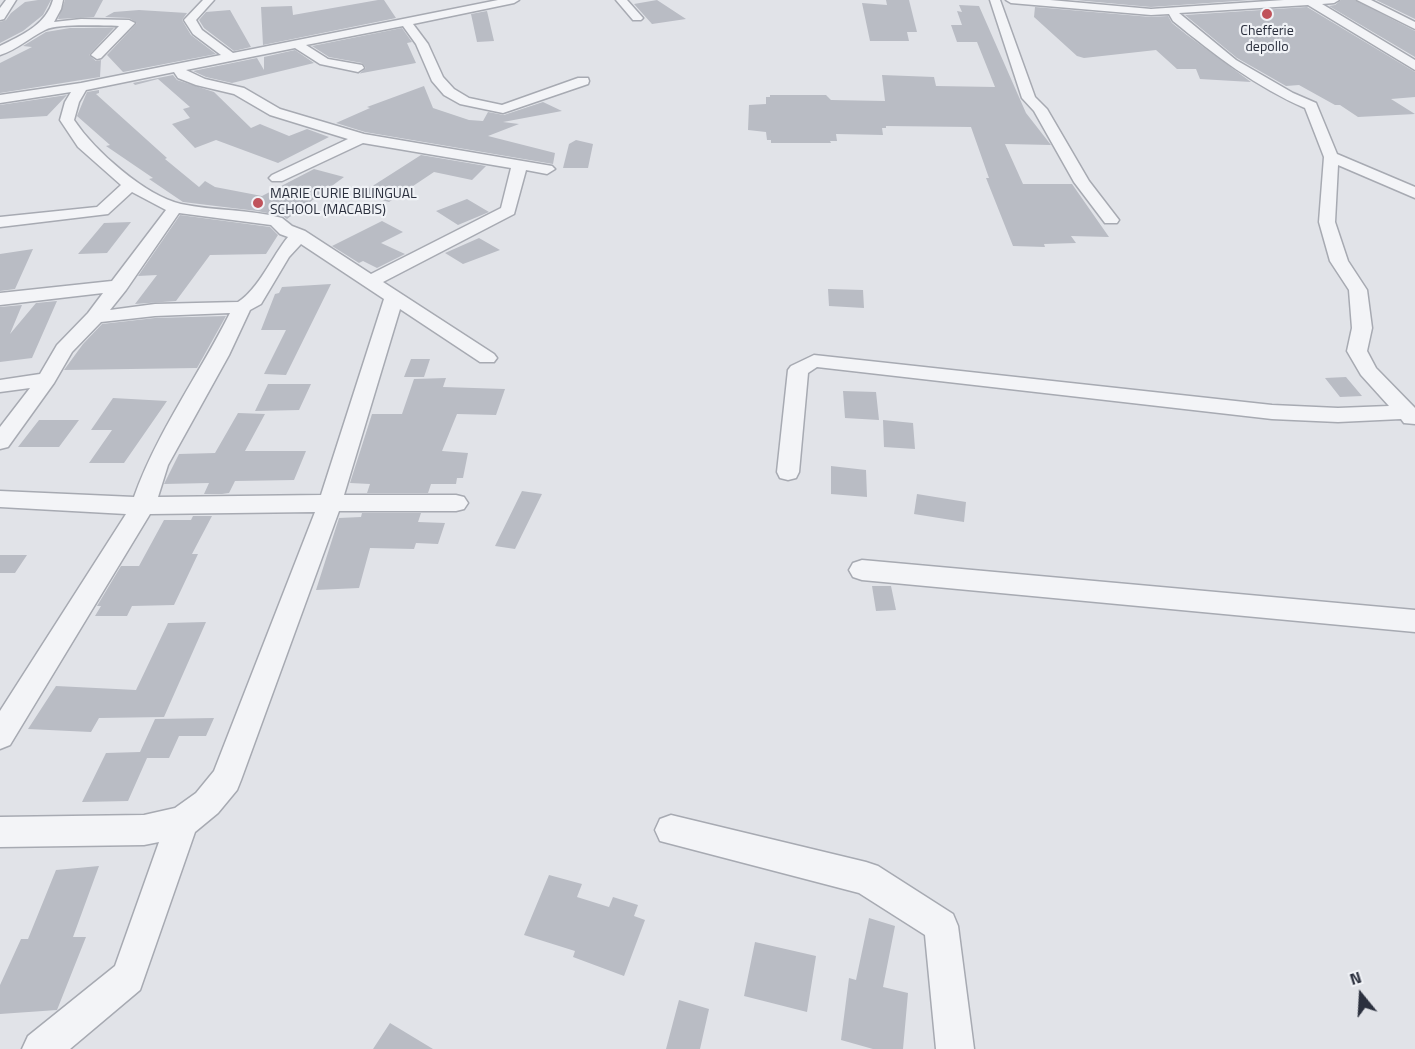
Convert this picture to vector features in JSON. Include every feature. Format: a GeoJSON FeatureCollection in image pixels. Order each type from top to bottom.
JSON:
{"type":"FeatureCollection","features":[{"type":"Feature","properties":{"kind":"street"},"geometry":{"type":"LineString","coordinates":[[0,17],[11,0]]}},
{"type":"Feature","properties":{"kind":"street"},"geometry":{"type":"LineString","coordinates":[[0,51],[44,26],[57,10],[58,0]]}},
{"type":"Feature","properties":{"kind":"street"},"geometry":{"type":"LineString","coordinates":[[209,0],[190,20],[197,32],[230,56]]}},
{"type":"Feature","properties":{"kind":"street"},"geometry":{"type":"LineString","coordinates":[[0,99],[81,87],[514,0]]}},
{"type":"Feature","properties":{"kind":"street"},"geometry":{"type":"LineString","coordinates":[[621,0],[637,18]]}},
{"type":"Feature","properties":{"kind":"street"},"geometry":{"type":"LineString","coordinates":[[995,0],[1029,98],[1040,109],[1082,182],[1111,220]]}},
{"type":"Feature","properties":{"kind":"street"},"geometry":{"type":"LineString","coordinates":[[1011,0],[1126,11],[1173,12],[1334,0]]}},
{"type":"Feature","properties":{"kind":"street"},"geometry":{"type":"LineString","coordinates":[[1186,0],[1201,10]]}},
{"type":"Feature","properties":{"kind":"street"},"geometry":{"type":"LineString","coordinates":[[1362,0],[1415,26]]}},
{"type":"Feature","properties":{"kind":"street"},"geometry":{"type":"LineString","coordinates":[[1311,2],[1391,49],[1415,66]]}},
{"type":"Feature","properties":{"kind":"street"},"geometry":{"type":"LineString","coordinates":[[422,5],[438,15]]}},
{"type":"Feature","properties":{"kind":"street"},"geometry":{"type":"LineString","coordinates":[[1173,12],[1177,19],[1226,59],[1288,96],[1311,106],[1331,157],[1327,222],[1340,261],[1358,290],[1362,328],[1357,351],[1368,371],[1411,417]]}},
{"type":"Feature","properties":{"kind":"street"},"geometry":{"type":"LineString","coordinates":[[405,21],[422,44],[437,78],[449,92],[465,101],[503,109],[583,81]]}},
{"type":"Feature","properties":{"kind":"street"},"geometry":{"type":"LineString","coordinates":[[44,26],[81,22],[129,23],[97,55]]}},
{"type":"Feature","properties":{"kind":"street"},"geometry":{"type":"LineString","coordinates":[[296,42],[312,57],[327,64],[358,68]]}},
{"type":"Feature","properties":{"kind":"street"},"geometry":{"type":"LineString","coordinates":[[177,67],[183,75],[239,92],[275,112],[361,138],[547,169]]}},
{"type":"Feature","properties":{"kind":"street"},"geometry":{"type":"LineString","coordinates":[[81,87],[72,102],[67,120],[83,144],[130,185],[175,208],[276,221],[286,230],[299,235],[488,358]]}},
{"type":"Feature","properties":{"kind":"street"},"geometry":{"type":"LineString","coordinates":[[278,178],[361,138]]}},
{"type":"Feature","properties":{"kind":"street"},"geometry":{"type":"LineString","coordinates":[[1331,157],[1415,193]]}},
{"type":"Feature","properties":{"kind":"street"},"geometry":{"type":"LineString","coordinates":[[371,281],[508,211],[520,164]]}},
{"type":"Feature","properties":{"kind":"street"},"geometry":{"type":"LineString","coordinates":[[0,222],[102,211],[130,185]]}},
{"type":"Feature","properties":{"kind":"street"},"geometry":{"type":"LineString","coordinates":[[0,442],[47,379],[64,349],[95,317],[120,286],[175,208]]}},
{"type":"Feature","properties":{"kind":"street"},"geometry":{"type":"LineString","coordinates":[[95,317],[155,310],[242,307],[254,300],[282,255],[299,235]]}},
{"type":"Feature","properties":{"kind":"street"},"geometry":{"type":"LineString","coordinates":[[0,299],[120,286]]}},
{"type":"Feature","properties":{"kind":"street"},"geometry":{"type":"LineString","coordinates":[[0,832],[144,830],[182,822],[207,803],[226,780],[330,503],[394,297]]}},
{"type":"Feature","properties":{"kind":"street"},"geometry":{"type":"LineString","coordinates":[[0,736],[143,506],[156,465],[219,355],[242,307]]}},
{"type":"Feature","properties":{"kind":"street"},"geometry":{"type":"LineString","coordinates":[[788,472],[798,370],[814,361],[1272,412],[1411,417]]}},
{"type":"Feature","properties":{"kind":"street"},"geometry":{"type":"LineString","coordinates":[[0,386],[47,379]]}},
{"type":"Feature","properties":{"kind":"street"},"geometry":{"type":"LineString","coordinates":[[0,499],[143,506],[456,503]]}},
{"type":"Feature","properties":{"kind":"street"},"geometry":{"type":"LineString","coordinates":[[862,570],[1415,621]]}},
{"type":"Feature","properties":{"kind":"street"},"geometry":{"type":"LineString","coordinates":[[41,1049],[128,978],[182,822]]}},
{"type":"Feature","properties":{"kind":"street"},"geometry":{"type":"LineString","coordinates":[[671,830],[866,878],[941,926],[955,1049]]}},
{"type":"Feature","properties":{"kind":"building"},"geometry":{"type":"Polygon","coordinates":[[[51,0],[43,15],[23,31],[0,43],[0,22],[6,20],[25,2],[51,0]]]}},
{"type":"Feature","properties":{"kind":"building"},"geometry":{"type":"Polygon","coordinates":[[[65,0],[103,0],[94,17],[58,19],[65,0]]]}},
{"type":"Feature","properties":{"kind":"building"},"geometry":{"type":"Polygon","coordinates":[[[384,0],[396,18],[263,45],[261,7],[292,6],[293,15],[384,0]]]}},
{"type":"Feature","properties":{"kind":"building"},"geometry":{"type":"Polygon","coordinates":[[[657,0],[686,19],[652,24],[634,4],[657,0]]]}},
{"type":"Feature","properties":{"kind":"building"},"geometry":{"type":"Polygon","coordinates":[[[886,0],[909,0],[917,32],[907,32],[909,41],[870,41],[862,3],[887,5],[886,0]]]}},
{"type":"Feature","properties":{"kind":"building"},"geometry":{"type":"Polygon","coordinates":[[[1075,0],[1251,0],[1151,7],[1075,0]]]}},
{"type":"Feature","properties":{"kind":"building"},"geometry":{"type":"Polygon","coordinates":[[[1341,0],[1355,0],[1415,31],[1415,57],[1329,6],[1341,0]]]}},
{"type":"Feature","properties":{"kind":"building"},"geometry":{"type":"Polygon","coordinates":[[[1376,0],[1415,0],[1415,19],[1376,0]]]}},
{"type":"Feature","properties":{"kind":"building"},"geometry":{"type":"Polygon","coordinates":[[[959,5],[979,6],[1026,113],[1051,145],[1005,144],[1023,184],[1072,184],[1109,237],[1071,236],[1076,243],[1044,244],[1045,247],[1013,246],[986,178],[989,178],[971,127],[886,126],[882,128],[883,135],[836,134],[837,141],[830,141],[831,143],[771,143],[771,140],[767,140],[766,132],[748,130],[749,105],[766,104],[766,97],[770,95],[826,95],[831,100],[885,101],[882,75],[934,77],[936,86],[995,87],[977,42],[957,42],[951,25],[962,25],[957,11],[962,12],[959,5]]]}},
{"type":"Feature","properties":{"kind":"building"},"geometry":{"type":"Polygon","coordinates":[[[1035,7],[1151,17],[1168,16],[1172,23],[1187,35],[1251,82],[1200,79],[1196,69],[1177,69],[1156,50],[1084,58],[1077,56],[1034,17],[1035,7]]]}},
{"type":"Feature","properties":{"kind":"building"},"geometry":{"type":"Polygon","coordinates":[[[1307,7],[1415,72],[1415,97],[1391,99],[1415,114],[1358,117],[1340,105],[1335,105],[1299,85],[1286,86],[1237,58],[1185,15],[1307,7]]]}},
{"type":"Feature","properties":{"kind":"building"},"geometry":{"type":"Polygon","coordinates":[[[139,10],[187,13],[182,20],[191,35],[216,54],[123,72],[107,55],[137,23],[129,18],[105,17],[114,12],[139,10]]]}},
{"type":"Feature","properties":{"kind":"building"},"geometry":{"type":"Polygon","coordinates":[[[230,10],[251,47],[234,51],[204,28],[199,20],[206,12],[230,10]]]}},
{"type":"Feature","properties":{"kind":"building"},"geometry":{"type":"Polygon","coordinates":[[[487,11],[494,41],[477,42],[471,14],[487,11]]]}},
{"type":"Feature","properties":{"kind":"building"},"geometry":{"type":"Polygon","coordinates":[[[70,28],[114,28],[89,55],[96,61],[101,60],[100,77],[0,93],[0,63],[32,47],[23,46],[46,32],[70,28]]]}},
{"type":"Feature","properties":{"kind":"building"},"geometry":{"type":"Polygon","coordinates":[[[402,28],[412,42],[407,43],[416,63],[360,74],[366,68],[362,63],[329,57],[312,46],[402,28]]]}},
{"type":"Feature","properties":{"kind":"building"},"geometry":{"type":"Polygon","coordinates":[[[295,50],[314,63],[232,83],[206,77],[193,71],[257,58],[264,70],[264,57],[295,50]]]}},
{"type":"Feature","properties":{"kind":"building"},"geometry":{"type":"Polygon","coordinates":[[[173,75],[177,80],[214,92],[251,128],[260,124],[289,136],[307,129],[329,137],[278,163],[216,140],[195,148],[172,124],[190,118],[183,109],[190,107],[158,79],[135,85],[133,83],[173,75]]]}},
{"type":"Feature","properties":{"kind":"building"},"geometry":{"type":"Polygon","coordinates":[[[424,86],[433,108],[469,120],[483,121],[488,112],[504,115],[543,102],[562,111],[503,122],[519,124],[488,136],[555,153],[553,164],[365,132],[336,123],[370,108],[367,107],[424,86]]]}},
{"type":"Feature","properties":{"kind":"building"},"geometry":{"type":"Polygon","coordinates":[[[99,90],[96,94],[167,158],[165,159],[199,187],[205,181],[215,187],[262,196],[314,169],[344,177],[287,219],[283,216],[257,211],[183,202],[106,146],[110,145],[77,116],[87,92],[99,90]]]}},
{"type":"Feature","properties":{"kind":"building"},"geometry":{"type":"Polygon","coordinates":[[[67,95],[47,116],[0,119],[0,105],[67,95]]]}},
{"type":"Feature","properties":{"kind":"building"},"geometry":{"type":"Polygon","coordinates":[[[576,140],[593,144],[588,168],[563,168],[569,144],[576,140]]]}},
{"type":"Feature","properties":{"kind":"building"},"geometry":{"type":"Polygon","coordinates":[[[421,155],[486,166],[472,180],[434,172],[389,202],[360,194],[421,155]]]}},
{"type":"Feature","properties":{"kind":"building"},"geometry":{"type":"Polygon","coordinates":[[[467,199],[489,212],[458,225],[436,211],[467,199]]]}},
{"type":"Feature","properties":{"kind":"building"},"geometry":{"type":"Polygon","coordinates":[[[180,215],[270,227],[278,235],[266,254],[210,255],[176,301],[135,304],[157,275],[138,276],[180,215]]]}},
{"type":"Feature","properties":{"kind":"building"},"geometry":{"type":"Polygon","coordinates":[[[382,221],[403,232],[381,243],[405,254],[377,268],[363,261],[359,263],[332,246],[382,221]]]}},
{"type":"Feature","properties":{"kind":"building"},"geometry":{"type":"Polygon","coordinates":[[[131,222],[107,253],[78,254],[104,223],[131,222]]]}},
{"type":"Feature","properties":{"kind":"building"},"geometry":{"type":"Polygon","coordinates":[[[479,238],[500,250],[463,264],[445,253],[479,238]]]}},
{"type":"Feature","properties":{"kind":"building"},"geometry":{"type":"Polygon","coordinates":[[[33,249],[15,289],[0,291],[0,254],[33,249]]]}},
{"type":"Feature","properties":{"kind":"building"},"geometry":{"type":"Polygon","coordinates":[[[331,284],[286,375],[264,374],[286,330],[261,330],[275,294],[279,293],[282,287],[331,284]]]}},
{"type":"Feature","properties":{"kind":"building"},"geometry":{"type":"Polygon","coordinates":[[[828,289],[863,290],[864,308],[829,306],[828,289]]]}},
{"type":"Feature","properties":{"kind":"building"},"geometry":{"type":"Polygon","coordinates":[[[57,301],[32,358],[0,362],[0,307],[22,305],[10,334],[36,303],[57,301]]]}},
{"type":"Feature","properties":{"kind":"building"},"geometry":{"type":"Polygon","coordinates":[[[226,316],[197,368],[64,370],[83,344],[102,324],[155,318],[226,316]]]}},
{"type":"Feature","properties":{"kind":"building"},"geometry":{"type":"Polygon","coordinates":[[[411,359],[430,359],[424,377],[404,377],[411,359]]]}},
{"type":"Feature","properties":{"kind":"building"},"geometry":{"type":"Polygon","coordinates":[[[1346,377],[1362,396],[1340,397],[1325,378],[1346,377]]]}},
{"type":"Feature","properties":{"kind":"building"},"geometry":{"type":"Polygon","coordinates":[[[446,378],[443,387],[505,389],[496,415],[457,414],[442,451],[468,453],[463,478],[457,478],[456,484],[431,484],[428,493],[367,493],[370,484],[350,483],[372,414],[402,414],[414,379],[446,378]]]}},
{"type":"Feature","properties":{"kind":"building"},"geometry":{"type":"Polygon","coordinates":[[[268,384],[311,384],[299,410],[255,411],[268,384]]]}},
{"type":"Feature","properties":{"kind":"building"},"geometry":{"type":"Polygon","coordinates":[[[843,391],[876,392],[879,420],[845,418],[843,391]]]}},
{"type":"Feature","properties":{"kind":"building"},"geometry":{"type":"Polygon","coordinates":[[[113,398],[167,401],[124,463],[89,463],[112,430],[91,430],[113,398]]]}},
{"type":"Feature","properties":{"kind":"building"},"geometry":{"type":"Polygon","coordinates":[[[238,413],[265,414],[245,451],[306,451],[294,480],[235,481],[229,493],[222,494],[204,494],[209,483],[164,484],[179,454],[215,453],[238,413]]]}},
{"type":"Feature","properties":{"kind":"building"},"geometry":{"type":"Polygon","coordinates":[[[39,420],[79,420],[59,447],[18,447],[39,420]]]}},
{"type":"Feature","properties":{"kind":"building"},"geometry":{"type":"Polygon","coordinates":[[[883,420],[913,423],[915,449],[884,447],[883,420]]]}},
{"type":"Feature","properties":{"kind":"building"},"geometry":{"type":"Polygon","coordinates":[[[831,466],[866,470],[867,497],[831,494],[831,466]]]}},
{"type":"Feature","properties":{"kind":"building"},"geometry":{"type":"Polygon","coordinates":[[[522,491],[542,494],[515,549],[495,546],[522,491]]]}},
{"type":"Feature","properties":{"kind":"building"},"geometry":{"type":"Polygon","coordinates":[[[917,494],[966,502],[964,522],[914,514],[917,494]]]}},
{"type":"Feature","properties":{"kind":"building"},"geometry":{"type":"Polygon","coordinates":[[[362,513],[421,513],[418,522],[445,523],[438,544],[416,543],[414,549],[370,548],[359,588],[316,590],[339,518],[361,517],[362,513]]]}},
{"type":"Feature","properties":{"kind":"building"},"geometry":{"type":"Polygon","coordinates":[[[193,516],[212,516],[192,554],[198,554],[174,605],[132,606],[127,616],[95,616],[101,606],[97,606],[121,566],[139,566],[164,520],[191,520],[193,516]]]}},
{"type":"Feature","properties":{"kind":"building"},"geometry":{"type":"Polygon","coordinates":[[[0,555],[27,555],[15,573],[0,573],[0,555]]]}},
{"type":"Feature","properties":{"kind":"building"},"geometry":{"type":"Polygon","coordinates":[[[872,586],[891,586],[896,610],[876,611],[872,586]]]}},
{"type":"Feature","properties":{"kind":"building"},"geometry":{"type":"Polygon","coordinates":[[[206,622],[164,717],[99,718],[91,732],[28,729],[56,686],[136,690],[168,623],[206,622]]]}},
{"type":"Feature","properties":{"kind":"building"},"geometry":{"type":"Polygon","coordinates":[[[214,718],[206,736],[179,736],[169,758],[147,758],[128,801],[82,802],[106,753],[140,752],[155,719],[214,718]]]}},
{"type":"Feature","properties":{"kind":"building"},"geometry":{"type":"Polygon","coordinates":[[[99,866],[73,937],[86,937],[57,1010],[0,1014],[0,985],[21,939],[28,939],[56,870],[99,866]]]}},
{"type":"Feature","properties":{"kind":"building"},"geometry":{"type":"Polygon","coordinates":[[[549,875],[582,884],[577,897],[609,907],[613,897],[638,905],[634,916],[645,920],[624,976],[573,957],[575,951],[524,935],[549,875]]]}},
{"type":"Feature","properties":{"kind":"building"},"geometry":{"type":"Polygon","coordinates":[[[869,918],[895,926],[883,987],[908,993],[903,1049],[873,1049],[841,1040],[849,978],[856,980],[869,918]]]}},
{"type":"Feature","properties":{"kind":"building"},"geometry":{"type":"Polygon","coordinates":[[[755,942],[816,956],[807,1012],[744,996],[755,942]]]}},
{"type":"Feature","properties":{"kind":"building"},"geometry":{"type":"Polygon","coordinates":[[[679,1000],[709,1009],[700,1049],[666,1049],[679,1000]]]}},
{"type":"Feature","properties":{"kind":"building"},"geometry":{"type":"Polygon","coordinates":[[[390,1023],[433,1049],[373,1049],[390,1023]]]}},
{"type":"Feature","properties":{"kind":"place","name":"Chefferie depollo"},"geometry":{"type":"Point","coordinates":[1267,14]}},
{"type":"Feature","properties":{"kind":"place","name":"MARIE CURIE BILINGUAL SCHOOL (MACABIS)"},"geometry":{"type":"Point","coordinates":[258,203]}}]}
